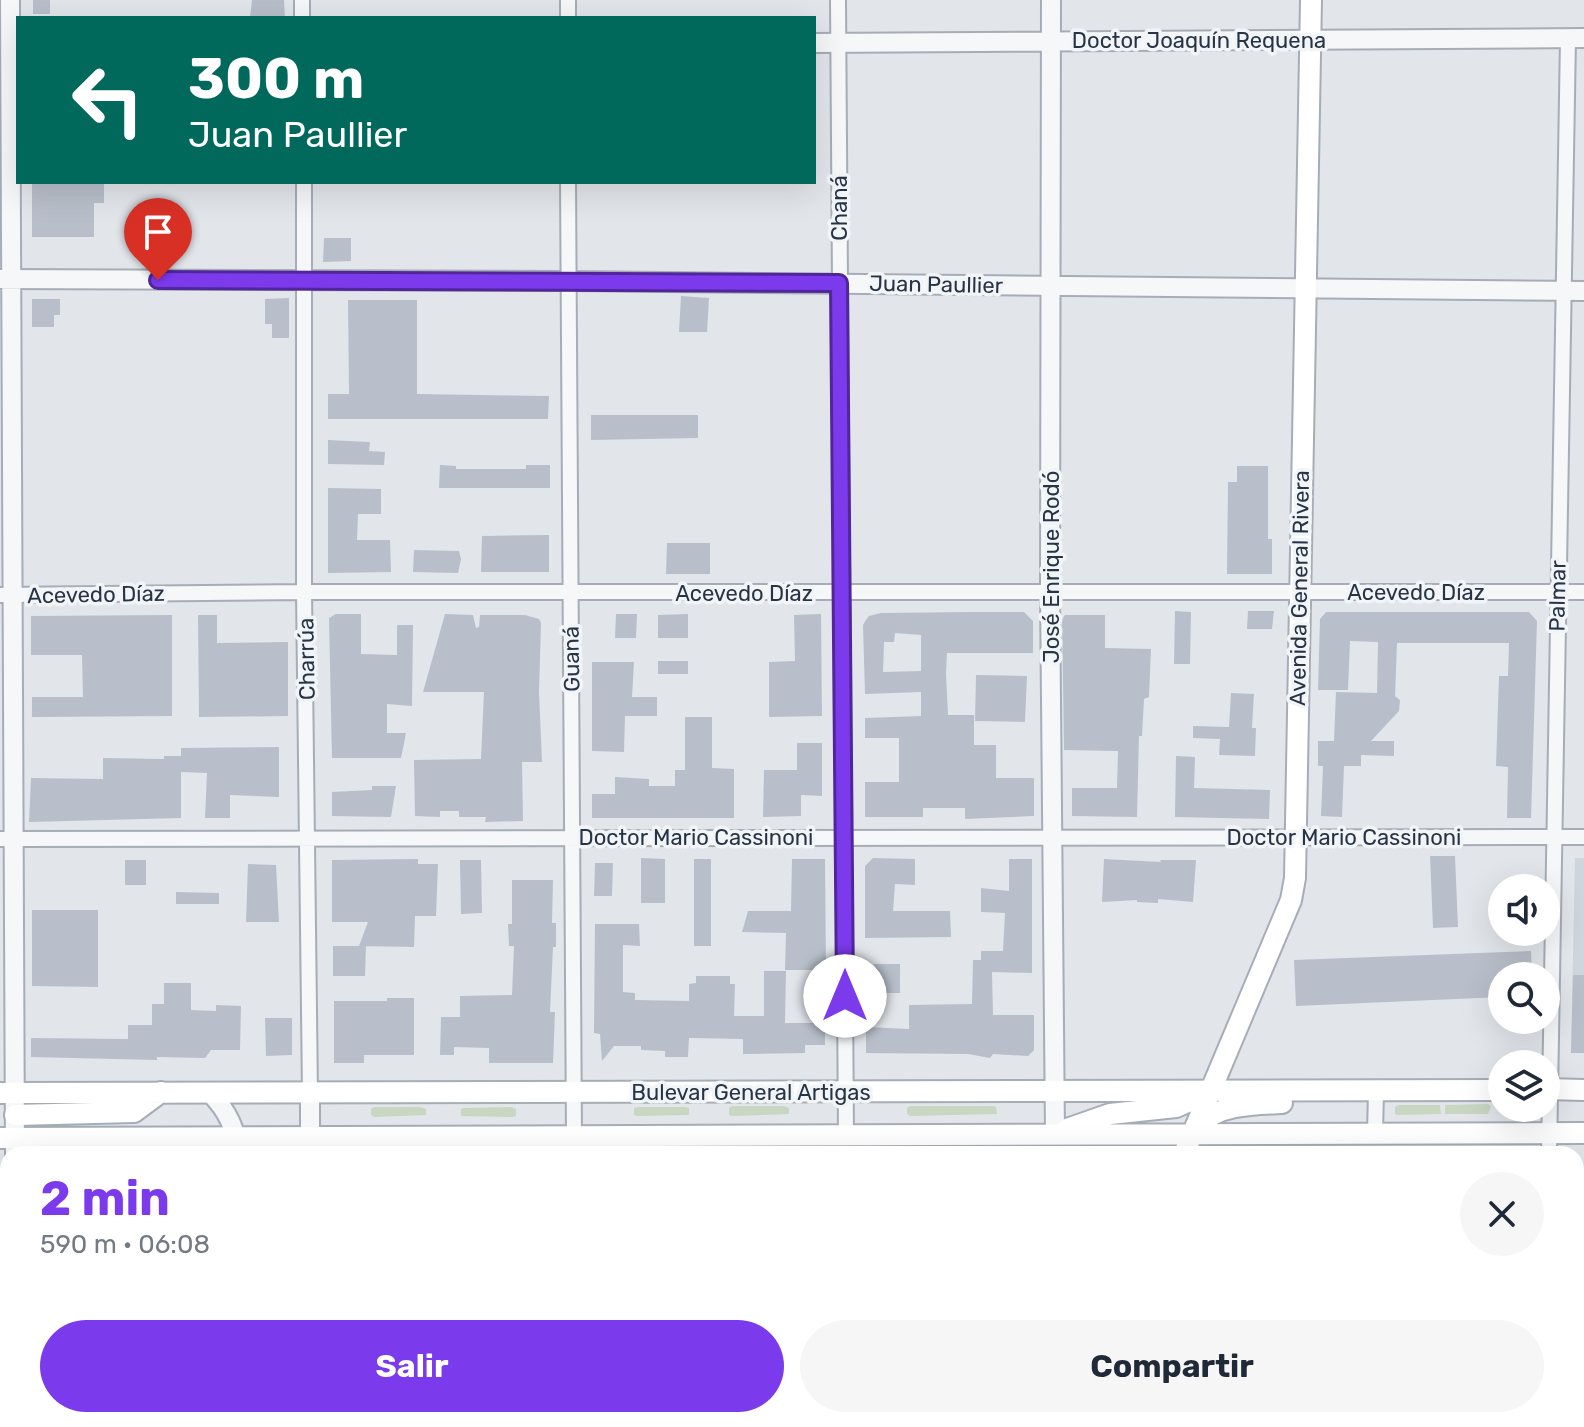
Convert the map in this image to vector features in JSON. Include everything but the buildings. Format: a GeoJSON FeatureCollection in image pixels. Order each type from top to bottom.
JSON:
{"type":"FeatureCollection","features":[{"type":"Feature","properties":{"kind":"main road","name":"Avenida General Rivera"},"geometry":{"type":"LineString","coordinates":[[1187,1146],[1291,900],[1295,878],[1311,0]]}},
{"type":"Feature","properties":{"kind":"main road"},"geometry":{"type":"LineString","coordinates":[[1560,1089],[1584,1090]]}},
{"type":"Feature","properties":{"kind":"main road","name":"Bulevar General Artigas"},"geometry":{"type":"LineString","coordinates":[[8,1093],[1488,1090]]}},
{"type":"Feature","properties":{"kind":"main road"},"geometry":{"type":"LineString","coordinates":[[1055,1134],[1110,1114],[1185,1104],[1213,1091]]}},
{"type":"Feature","properties":{"kind":"main road"},"geometry":{"type":"LineString","coordinates":[[1192,1134],[1205,1119],[1224,1110],[1270,1103],[1342,1100],[1370,1091]]}},
{"type":"Feature","properties":{"kind":"main road"},"geometry":{"type":"LineString","coordinates":[[15,1115],[134,1112],[161,1092]]}},
{"type":"Feature","properties":{"kind":"main road","name":"Bulevar General Artigas"},"geometry":{"type":"LineString","coordinates":[[10,1144],[187,1137],[237,1145],[310,1145],[574,1136],[1375,1133],[1549,1144],[1584,1133]]}},
{"type":"Feature","properties":{"kind":"street"},"geometry":{"type":"LineString","coordinates":[[10,0],[6,279],[8,1093],[15,1115],[10,1144]]}},
{"type":"Feature","properties":{"kind":"street","name":"Chaná"},"geometry":{"type":"LineString","coordinates":[[838,0],[846,1135]]}},
{"type":"Feature","properties":{"kind":"street","name":"José Enrique Rodó"},"geometry":{"type":"LineString","coordinates":[[1051,0],[1050,592],[1055,1134]]}},
{"type":"Feature","properties":{"kind":"street","name":"Doctor Joaquín Requena"},"geometry":{"type":"LineString","coordinates":[[816,43],[1576,38]]}},
{"type":"Feature","properties":{"kind":"street","name":"Palmar"},"geometry":{"type":"LineString","coordinates":[[1549,1050],[1563,291],[1576,38]]}},
{"type":"Feature","properties":{"kind":"street","name":"Charrúa"},"geometry":{"type":"LineString","coordinates":[[304,184],[304,592],[310,1145]]}},
{"type":"Feature","properties":{"kind":"street","name":"Guaná"},"geometry":{"type":"LineString","coordinates":[[568,184],[574,1136]]}},
{"type":"Feature","properties":{"kind":"street","name":"Juan Paullier"},"geometry":{"type":"LineString","coordinates":[[6,279],[1584,291]]}},
{"type":"Feature","properties":{"kind":"street","name":"Acevedo Díaz"},"geometry":{"type":"LineString","coordinates":[[7,595],[304,592],[1584,592]]}},
{"type":"Feature","properties":{"kind":"street","name":"Doctor Mario Cassinoni"},"geometry":{"type":"LineString","coordinates":[[7,839],[1584,837]]}},
{"type":"Feature","properties":{"kind":"street"},"geometry":{"type":"LineString","coordinates":[[1370,1091],[1375,1133]]}},
{"type":"Feature","properties":{"kind":"street"},"geometry":{"type":"LineString","coordinates":[[210,1093],[226,1113],[237,1145]]}},
{"type":"Feature","properties":{"kind":"street","name":"Palmar"},"geometry":{"type":"LineString","coordinates":[[1549,1122],[1549,1144]]}},
{"type":"Feature","properties":{"kind":"street"},"geometry":{"type":"LineString","coordinates":[[187,1137],[202,1146]]}},
{"type":"Feature","properties":{"kind":"shaded area"},"geometry":{"type":"Polygon","coordinates":[[[1575,858],[1584,858],[1584,1053],[1571,1053],[1575,858]]]}},
{"type":"Feature","properties":{"kind":"green space"},"geometry":{"type":"Polygon","coordinates":[[[1488,1104],[1488,1114],[1445,1114],[1445,1105],[1488,1104]]]}},
{"type":"Feature","properties":{"kind":"green space"},"geometry":{"type":"Polygon","coordinates":[[[1440,1105],[1441,1114],[1398,1115],[1395,1114],[1395,1107],[1440,1105]]]}},
{"type":"Feature","properties":{"kind":"green space"},"geometry":{"type":"Polygon","coordinates":[[[784,1106],[789,1108],[789,1114],[732,1116],[729,1115],[729,1108],[784,1106]]]}},
{"type":"Feature","properties":{"kind":"green space"},"geometry":{"type":"Polygon","coordinates":[[[992,1106],[996,1107],[997,1114],[910,1116],[907,1108],[992,1106]]]}},
{"type":"Feature","properties":{"kind":"green space"},"geometry":{"type":"Polygon","coordinates":[[[421,1107],[426,1109],[426,1115],[374,1117],[371,1109],[421,1107]]]}},
{"type":"Feature","properties":{"kind":"green space"},"geometry":{"type":"Polygon","coordinates":[[[685,1107],[689,1108],[689,1115],[634,1115],[634,1108],[685,1107]]]}},
{"type":"Feature","properties":{"kind":"green space"},"geometry":{"type":"Polygon","coordinates":[[[464,1108],[516,1109],[516,1116],[461,1116],[461,1109],[464,1108]]]}},
{"type":"Feature","properties":{"kind":"route"},"geometry":{"type":"LineString","coordinates":[[158,280],[839,283],[845,996]]}}]}
